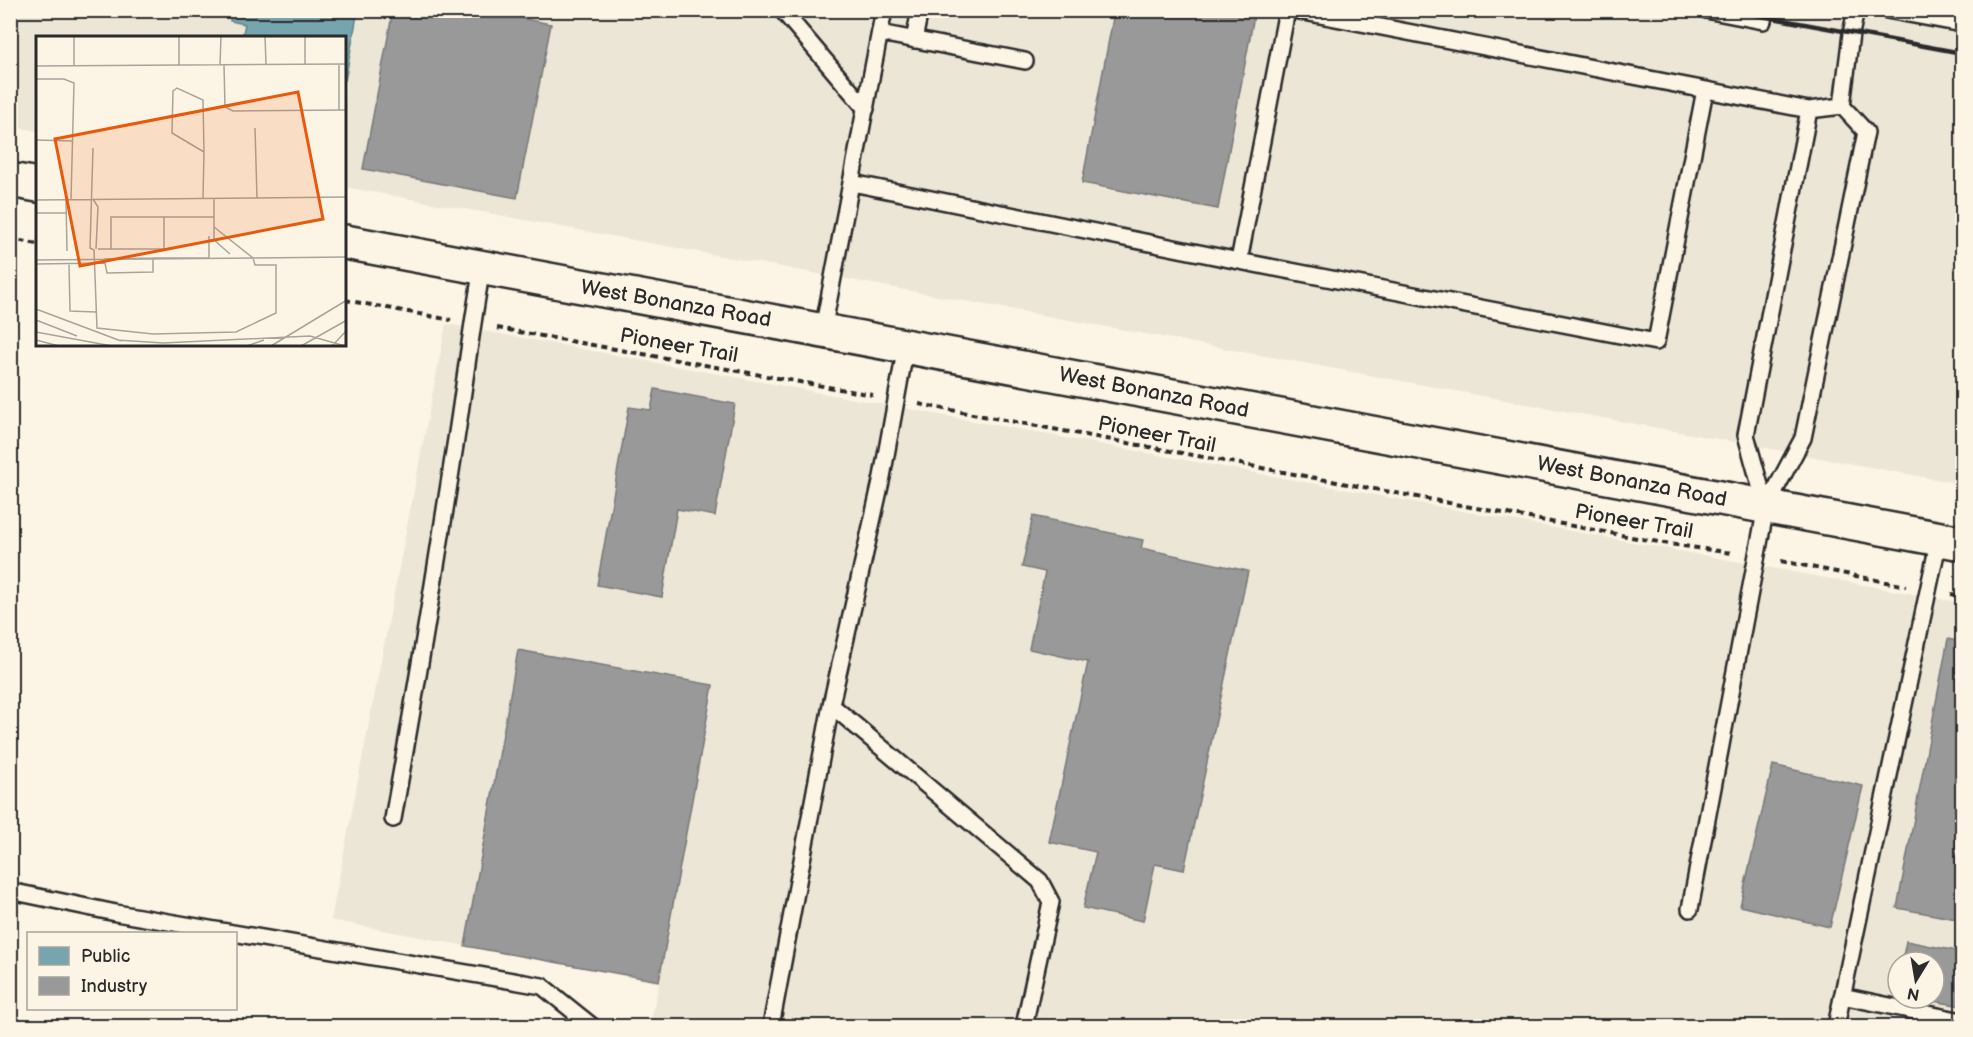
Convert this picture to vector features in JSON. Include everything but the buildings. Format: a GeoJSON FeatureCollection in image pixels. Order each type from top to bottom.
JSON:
{"type":"FeatureCollection","features":[{"type":"Feature","properties":{"kind":"main road"},"geometry":{"type":"LineString","coordinates":[[10,180],[36,185]]}},
{"type":"Feature","properties":{"kind":"main road","name":"West Bonanza Road"},"geometry":{"type":"LineString","coordinates":[[346,242],[1951,541]]}},
{"type":"Feature","properties":{"kind":"lane"},"geometry":{"type":"LineString","coordinates":[[782,10],[866,109]]}},
{"type":"Feature","properties":{"kind":"lane"},"geometry":{"type":"LineString","coordinates":[[824,330],[884,10]]}},
{"type":"Feature","properties":{"kind":"lane"},"geometry":{"type":"LineString","coordinates":[[914,40],[920,10]]}},
{"type":"Feature","properties":{"kind":"lane"},"geometry":{"type":"LineString","coordinates":[[1239,261],[1287,10]]}},
{"type":"Feature","properties":{"kind":"lane"},"geometry":{"type":"LineString","coordinates":[[1294,10],[1809,110],[1842,106]]}},
{"type":"Feature","properties":{"kind":"lane"},"geometry":{"type":"LineString","coordinates":[[1706,10],[1763,21],[1765,10]]}},
{"type":"Feature","properties":{"kind":"lane"},"geometry":{"type":"LineString","coordinates":[[1690,909],[1766,507],[1803,438],[1866,132],[1842,106],[1856,10]]}},
{"type":"Feature","properties":{"kind":"lane"},"geometry":{"type":"LineString","coordinates":[[1887,10],[1962,24]]}},
{"type":"Feature","properties":{"kind":"lane"},"geometry":{"type":"LineString","coordinates":[[880,33],[1025,61]]}},
{"type":"Feature","properties":{"kind":"lane"},"geometry":{"type":"LineString","coordinates":[[852,183],[1656,342],[1705,90]]}},
{"type":"Feature","properties":{"kind":"lane"},"geometry":{"type":"LineString","coordinates":[[1766,507],[1746,435],[1809,110]]}},
{"type":"Feature","properties":{"kind":"lane"},"geometry":{"type":"LineString","coordinates":[[393,819],[422,659],[482,268]]}},
{"type":"Feature","properties":{"kind":"lane"},"geometry":{"type":"LineString","coordinates":[[771,1026],[831,705],[882,477],[906,346]]}},
{"type":"Feature","properties":{"kind":"lane"},"geometry":{"type":"LineString","coordinates":[[1836,1026],[1928,590],[1951,541]]}},
{"type":"Feature","properties":{"kind":"lane"},"geometry":{"type":"LineString","coordinates":[[831,705],[1040,880],[1051,902],[1024,1026]]}},
{"type":"Feature","properties":{"kind":"lane"},"geometry":{"type":"LineString","coordinates":[[10,891],[116,913],[227,932]]}},
{"type":"Feature","properties":{"kind":"lane"},"geometry":{"type":"LineString","coordinates":[[237,934],[542,986],[592,1026]]}},
{"type":"Feature","properties":{"kind":"lane"},"geometry":{"type":"LineString","coordinates":[[1842,996],[1962,1021]]}},
{"type":"Feature","properties":{"kind":"path"},"geometry":{"type":"LineString","coordinates":[[10,239],[36,244]]}},
{"type":"Feature","properties":{"kind":"path","name":"Pioneer Trail"},"geometry":{"type":"LineString","coordinates":[[346,300],[1669,544],[1756,556],[1962,596]]}},
{"type":"Feature","properties":{"kind":"shaded area"},"geometry":{"type":"Polygon","coordinates":[[[10,11],[1962,11],[1962,484],[346,187],[346,36],[36,36],[36,131],[11,126],[10,11]]]}},
{"type":"Feature","properties":{"kind":"shaded area"},"geometry":{"type":"Polygon","coordinates":[[[446,324],[1962,603],[1962,1026],[650,1026],[659,983],[331,920],[446,324]]]}},
{"type":"Feature","properties":{"kind":"railway"},"geometry":{"type":"LineString","coordinates":[[1729,10],[1962,53]]}}]}
